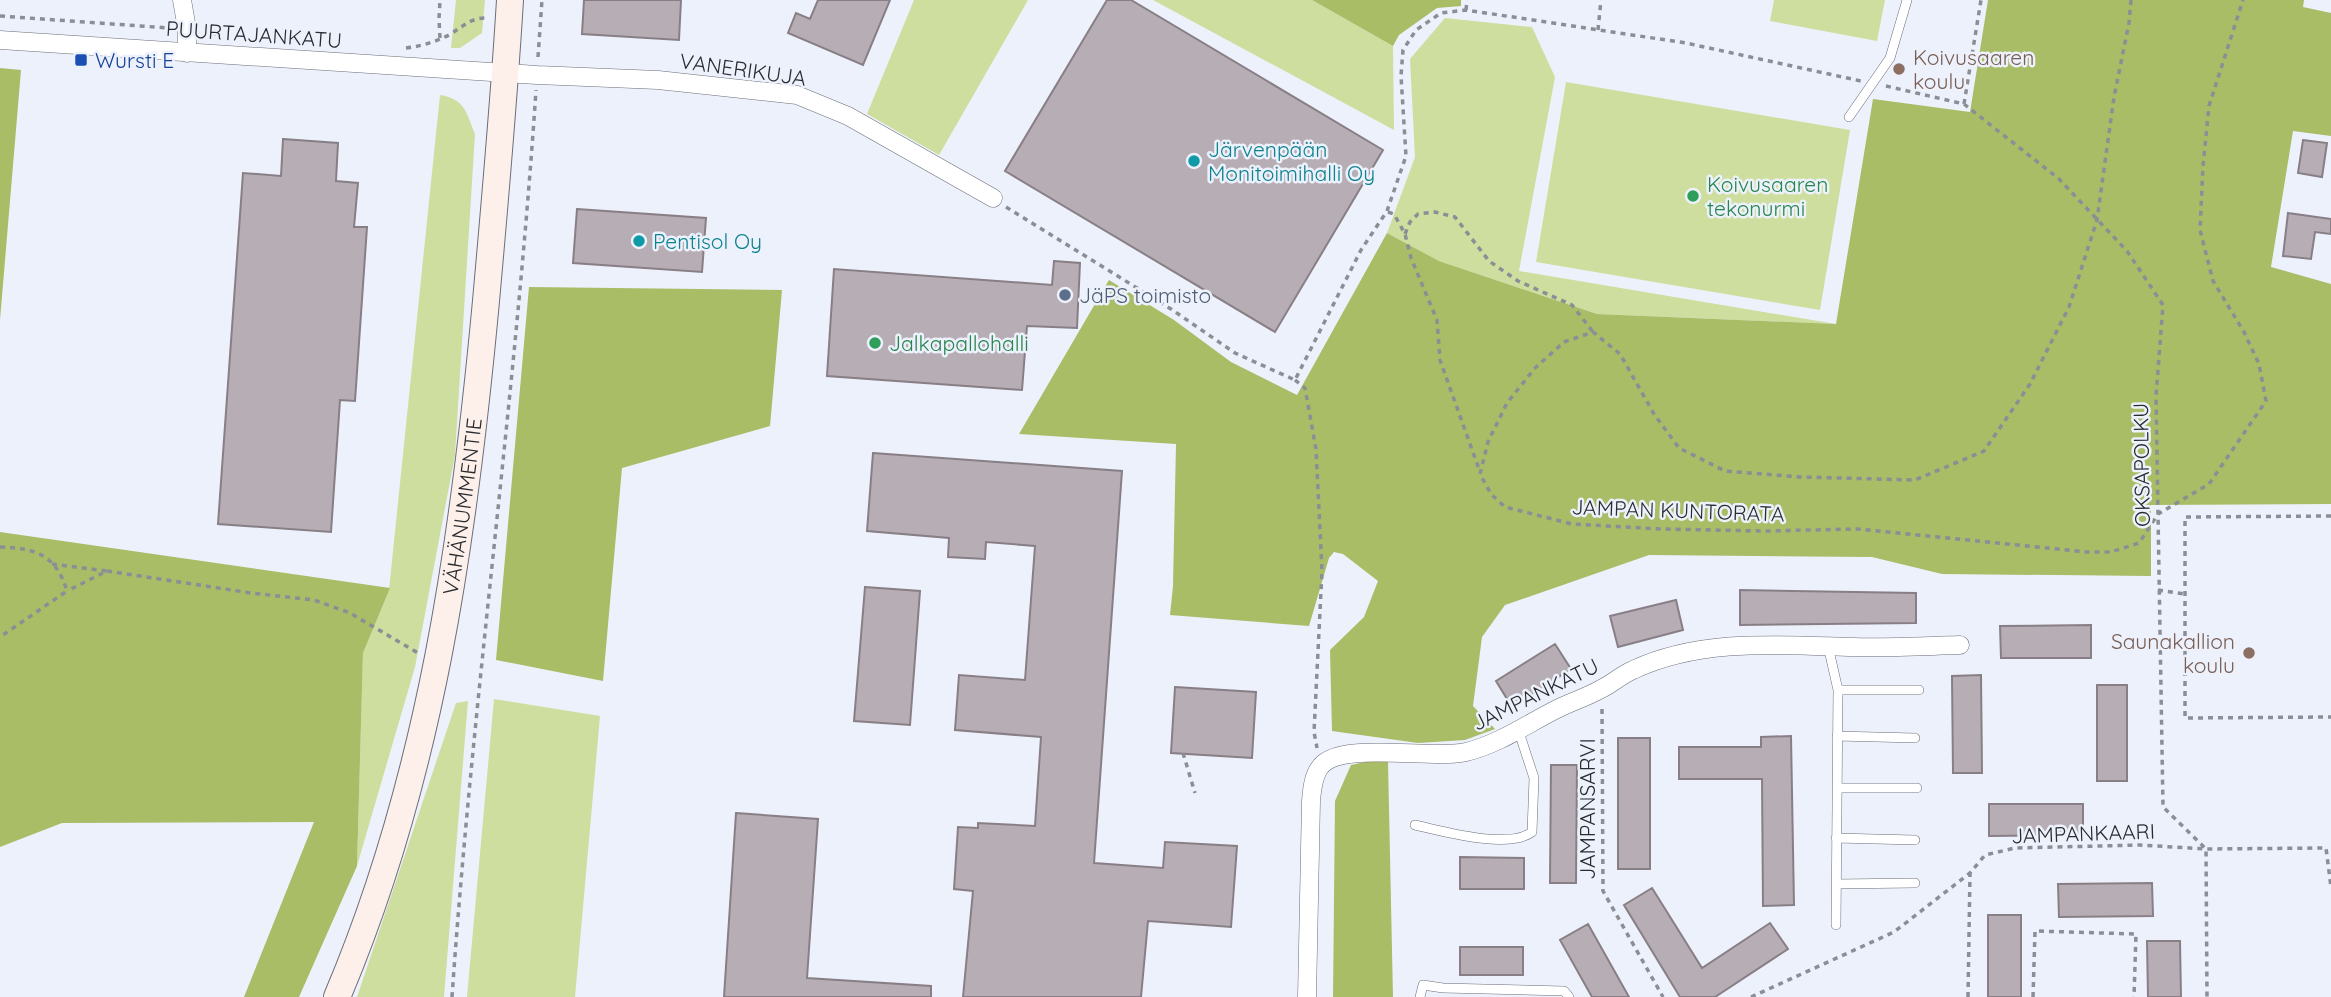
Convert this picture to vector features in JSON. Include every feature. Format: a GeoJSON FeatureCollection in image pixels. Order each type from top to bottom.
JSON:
{"type":"FeatureCollection","features":[{"type":"Feature","properties":{"kind":"main road","name":"VÄHÄNUMMENTIE"},"geometry":{"type":"LineString","coordinates":[[337,997],[353,960],[405,806],[438,665],[461,529],[480,369],[510,9]]}},
{"type":"Feature","properties":{"kind":"street"},"geometry":{"type":"LineString","coordinates":[[182,0],[187,29],[187,52]]}},
{"type":"Feature","properties":{"kind":"street","name":"PUURTAJANKATU"},"geometry":{"type":"LineString","coordinates":[[0,40],[505,73]]}},
{"type":"Feature","properties":{"kind":"street","name":"VANERIKUJA"},"geometry":{"type":"LineString","coordinates":[[505,73],[658,80],[797,95],[848,116],[993,198]]}},
{"type":"Feature","properties":{"kind":"street","name":"JAMPANKATU"},"geometry":{"type":"LineString","coordinates":[[1320,766],[1334,756],[1350,753],[1416,755],[1465,752],[1519,732],[1556,709],[1601,690],[1633,670],[1673,657],[1723,646],[1960,645]]}},
{"type":"Feature","properties":{"kind":"street"},"geometry":{"type":"LineString","coordinates":[[1307,997],[1311,801],[1313,782],[1320,766]]}},
{"type":"Feature","properties":{"kind":"lane"},"geometry":{"type":"LineString","coordinates":[[1849,117],[1890,58],[1907,0]]}},
{"type":"Feature","properties":{"kind":"lane"},"geometry":{"type":"LineString","coordinates":[[1828,646],[1838,690],[1836,925]]}},
{"type":"Feature","properties":{"kind":"lane"},"geometry":{"type":"LineString","coordinates":[[1838,690],[1919,690]]}},
{"type":"Feature","properties":{"kind":"lane"},"geometry":{"type":"LineString","coordinates":[[1415,825],[1482,839],[1524,838],[1532,832],[1534,778],[1519,732]]}},
{"type":"Feature","properties":{"kind":"lane"},"geometry":{"type":"LineString","coordinates":[[1837,736],[1914,738]]}},
{"type":"Feature","properties":{"kind":"lane"},"geometry":{"type":"LineString","coordinates":[[1837,788],[1917,788]]}},
{"type":"Feature","properties":{"kind":"lane"},"geometry":{"type":"LineString","coordinates":[[1836,838],[1915,840]]}},
{"type":"Feature","properties":{"kind":"lane"},"geometry":{"type":"LineString","coordinates":[[1836,884],[1915,883]]}},
{"type":"Feature","properties":{"kind":"lane"},"geometry":{"type":"LineString","coordinates":[[1420,997],[1423,985],[1443,988],[1564,991],[1569,997]]}},
{"type":"Feature","properties":{"kind":"path"},"geometry":{"type":"LineString","coordinates":[[440,0],[440,38]]}},
{"type":"Feature","properties":{"kind":"path"},"geometry":{"type":"LineString","coordinates":[[453,997],[462,858],[509,405],[542,0]]}},
{"type":"Feature","properties":{"kind":"path"},"geometry":{"type":"LineString","coordinates":[[1466,10],[1467,0]]}},
{"type":"Feature","properties":{"kind":"path"},"geometry":{"type":"LineString","coordinates":[[1598,30],[1601,0]]}},
{"type":"Feature","properties":{"kind":"path"},"geometry":{"type":"LineString","coordinates":[[1295,380],[1361,250],[1388,211],[1406,156],[1401,76],[1403,50],[1416,30],[1441,13],[1466,10],[1686,43],[1964,104],[1981,0]]}},
{"type":"Feature","properties":{"kind":"path","name":"JAMPAN KUNTORATA"},"geometry":{"type":"LineString","coordinates":[[1405,234],[1410,222],[1418,214],[1435,212],[1455,217],[1489,261],[1518,281],[1572,305],[1593,332],[1620,354],[1654,414],[1679,448],[1725,471],[1800,477],[1915,480],[1984,451],[2030,384],[2069,307],[2097,220],[2131,0]]}},
{"type":"Feature","properties":{"kind":"path"},"geometry":{"type":"LineString","coordinates":[[2158,514],[2209,484],[2266,401],[2259,363],[2213,281],[2200,230],[2209,106],[2243,0]]}},
{"type":"Feature","properties":{"kind":"path"},"geometry":{"type":"LineString","coordinates":[[395,48],[422,46],[469,20],[510,9],[541,21]]}},
{"type":"Feature","properties":{"kind":"path"},"geometry":{"type":"LineString","coordinates":[[0,16],[187,29],[224,36]]}},
{"type":"Feature","properties":{"kind":"path","name":"OKSAPOLKU"},"geometry":{"type":"LineString","coordinates":[[1964,104],[2059,179],[2127,251],[2163,305],[2156,396],[2163,807],[2206,849]]}},
{"type":"Feature","properties":{"kind":"path"},"geometry":{"type":"LineString","coordinates":[[993,198],[1171,309],[1235,353],[1295,380],[1305,388],[1316,449],[1322,571],[1314,732],[1320,766]]}},
{"type":"Feature","properties":{"kind":"path","name":"JAMPAN KUNTORATA"},"geometry":{"type":"LineString","coordinates":[[1388,211],[1394,214],[1405,234],[1411,258],[1437,320],[1440,360],[1480,474],[1491,494],[1505,507],[1572,524],[1648,529],[1857,529],[2110,552],[2139,543],[2158,514]]}},
{"type":"Feature","properties":{"kind":"path"},"geometry":{"type":"LineString","coordinates":[[1480,474],[1488,442],[1507,403],[1528,377],[1564,342],[1593,332]]}},
{"type":"Feature","properties":{"kind":"path"},"geometry":{"type":"LineString","coordinates":[[2331,516],[2185,517],[2185,718],[2331,717]]}},
{"type":"Feature","properties":{"kind":"path"},"geometry":{"type":"LineString","coordinates":[[0,547],[40,552],[62,573],[67,591]]}},
{"type":"Feature","properties":{"kind":"path"},"geometry":{"type":"LineString","coordinates":[[51,564],[314,600],[350,613],[438,665]]}},
{"type":"Feature","properties":{"kind":"path"},"geometry":{"type":"LineString","coordinates":[[0,637],[67,591],[107,571]]}},
{"type":"Feature","properties":{"kind":"path"},"geometry":{"type":"LineString","coordinates":[[2158,590],[2185,594]]}},
{"type":"Feature","properties":{"kind":"path","name":"JAMPANSARVI"},"geometry":{"type":"LineString","coordinates":[[1601,690],[1603,891],[1663,997]]}},
{"type":"Feature","properties":{"kind":"path"},"geometry":{"type":"LineString","coordinates":[[1183,753],[1195,793]]}},
{"type":"Feature","properties":{"kind":"path","name":"JAMPANKAARI"},"geometry":{"type":"LineString","coordinates":[[1751,997],[1894,932],[1970,873],[1984,855],[2015,848],[2140,845],[2206,849],[2326,848],[2331,887]]}},
{"type":"Feature","properties":{"kind":"path"},"geometry":{"type":"LineString","coordinates":[[2206,849],[2207,997]]}},
{"type":"Feature","properties":{"kind":"path"},"geometry":{"type":"LineString","coordinates":[[1968,997],[1970,873]]}},
{"type":"Feature","properties":{"kind":"path"},"geometry":{"type":"LineString","coordinates":[[2033,997],[2035,931],[2136,934],[2134,997]]}},
{"type":"Feature","properties":{"kind":"green space"},"geometry":{"type":"Polygon","coordinates":[[[456,0],[485,0],[482,33],[460,48],[451,48],[456,0]]]}},
{"type":"Feature","properties":{"kind":"green space"},"geometry":{"type":"Polygon","coordinates":[[[914,0],[1028,0],[939,155],[867,114],[914,0]]]}},
{"type":"Feature","properties":{"kind":"green space"},"geometry":{"type":"Polygon","coordinates":[[[1153,0],[1312,0],[1393,46],[1394,130],[1153,0]]]}},
{"type":"Feature","properties":{"kind":"green space"},"geometry":{"type":"Polygon","coordinates":[[[1312,0],[1461,0],[1461,6],[1437,8],[1399,35],[1393,46],[1312,0]]]}},
{"type":"Feature","properties":{"kind":"green space"},"geometry":{"type":"Polygon","coordinates":[[[1774,0],[1885,0],[1877,41],[1770,21],[1774,0]]]}},
{"type":"Feature","properties":{"kind":"green space"},"geometry":{"type":"Polygon","coordinates":[[[1988,0],[2304,0],[2303,7],[2331,13],[2331,136],[2293,131],[2271,267],[2331,284],[2331,504],[2151,505],[2151,576],[1942,574],[1872,557],[1649,555],[1505,605],[1482,637],[1473,706],[1495,729],[1465,740],[1418,743],[1332,731],[1330,650],[1364,617],[1378,581],[1343,554],[1334,552],[1329,558],[1309,626],[1170,615],[1176,444],[1019,434],[1109,280],[1174,320],[1231,362],[1297,395],[1387,233],[1439,261],[1597,314],[1836,324],[1873,99],[1970,112],[1988,0]]]}},
{"type":"Feature","properties":{"kind":"green space"},"geometry":{"type":"Polygon","coordinates":[[[1445,18],[1532,27],[1555,77],[1519,271],[1836,324],[1597,314],[1439,261],[1387,233],[1415,157],[1410,59],[1445,18]]]}},
{"type":"Feature","properties":{"kind":"green space"},"geometry":{"type":"Polygon","coordinates":[[[0,68],[21,70],[0,320],[0,68]]]}},
{"type":"Feature","properties":{"kind":"green space","name":"Koivusaaren tekonurmi"},"geometry":{"type":"Polygon","coordinates":[[[1566,82],[1850,130],[1820,310],[1536,262],[1566,82]]]}},
{"type":"Feature","properties":{"kind":"green space"},"geometry":{"type":"Polygon","coordinates":[[[440,95],[460,103],[475,134],[455,455],[415,667],[357,866],[363,653],[389,590],[440,95]]]}},
{"type":"Feature","properties":{"kind":"green space"},"geometry":{"type":"Polygon","coordinates":[[[529,287],[782,290],[770,426],[622,468],[603,681],[496,660],[529,287]]]}},
{"type":"Feature","properties":{"kind":"green space"},"geometry":{"type":"Polygon","coordinates":[[[0,532],[390,588],[363,653],[357,866],[299,997],[244,997],[314,822],[62,823],[0,847],[0,532]]]}},
{"type":"Feature","properties":{"kind":"green space"},"geometry":{"type":"Polygon","coordinates":[[[494,699],[600,716],[575,997],[467,997],[494,699]]]}},
{"type":"Feature","properties":{"kind":"green space"},"geometry":{"type":"Polygon","coordinates":[[[468,701],[444,997],[357,997],[456,703],[468,701]]]}},
{"type":"Feature","properties":{"kind":"green space"},"geometry":{"type":"Polygon","coordinates":[[[1388,761],[1393,997],[1333,997],[1335,801],[1351,765],[1388,761]]]}},
{"type":"Feature","properties":{"kind":"building"},"geometry":{"type":"Polygon","coordinates":[[[584,0],[681,0],[679,40],[582,34],[584,0]]]}},
{"type":"Feature","properties":{"kind":"building"},"geometry":{"type":"Polygon","coordinates":[[[818,0],[890,0],[863,65],[788,33],[796,13],[810,19],[818,0]]]}},
{"type":"Feature","properties":{"kind":"building","name":"Järvenpään Monitoimihalli Oy"},"geometry":{"type":"Polygon","coordinates":[[[1107,0],[1131,0],[1383,150],[1275,332],[1005,171],[1107,0]]]}},
{"type":"Feature","properties":{"kind":"building"},"geometry":{"type":"Polygon","coordinates":[[[283,139],[338,143],[336,181],[358,183],[354,227],[367,227],[355,401],[340,400],[331,532],[218,524],[243,173],[281,176],[283,139]]]}},
{"type":"Feature","properties":{"kind":"building"},"geometry":{"type":"Polygon","coordinates":[[[2303,140],[2327,143],[2322,177],[2298,173],[2303,140]]]}},
{"type":"Feature","properties":{"kind":"building","name":"Pentisol Oy"},"geometry":{"type":"Polygon","coordinates":[[[577,209],[706,218],[702,272],[573,263],[577,209]]]}},
{"type":"Feature","properties":{"kind":"building"},"geometry":{"type":"Polygon","coordinates":[[[2288,213],[2331,219],[2331,234],[2315,232],[2311,259],[2283,256],[2288,213]]]}},
{"type":"Feature","properties":{"kind":"building"},"geometry":{"type":"Polygon","coordinates":[[[1054,261],[1080,263],[1077,328],[1027,326],[1022,390],[827,376],[834,269],[1052,285],[1054,261]]]}},
{"type":"Feature","properties":{"kind":"building"},"geometry":{"type":"Polygon","coordinates":[[[873,453],[1122,471],[1094,863],[1163,868],[1165,842],[1237,846],[1231,927],[1148,921],[1141,997],[963,997],[973,891],[954,889],[958,827],[978,828],[978,823],[1035,826],[1041,737],[955,730],[959,675],[1025,680],[1035,546],[986,542],[985,559],[948,557],[949,538],[867,531],[873,453]]]}},
{"type":"Feature","properties":{"kind":"building"},"geometry":{"type":"Polygon","coordinates":[[[865,587],[920,591],[910,725],[854,721],[865,587]]]}},
{"type":"Feature","properties":{"kind":"building"},"geometry":{"type":"Polygon","coordinates":[[[1740,590],[1916,593],[1916,623],[1740,625],[1740,590]]]}},
{"type":"Feature","properties":{"kind":"building"},"geometry":{"type":"Polygon","coordinates":[[[1676,600],[1683,630],[1618,647],[1610,616],[1676,600]]]}},
{"type":"Feature","properties":{"kind":"building"},"geometry":{"type":"Polygon","coordinates":[[[2091,625],[2091,658],[2001,658],[2000,626],[2091,625]]]}},
{"type":"Feature","properties":{"kind":"building"},"geometry":{"type":"Polygon","coordinates":[[[1555,644],[1571,669],[1512,707],[1496,681],[1555,644]]]}},
{"type":"Feature","properties":{"kind":"building"},"geometry":{"type":"Polygon","coordinates":[[[1981,675],[1982,773],[1953,773],[1952,676],[1981,675]]]}},
{"type":"Feature","properties":{"kind":"building"},"geometry":{"type":"Polygon","coordinates":[[[2097,685],[2127,685],[2127,781],[2097,781],[2097,685]]]}},
{"type":"Feature","properties":{"kind":"building"},"geometry":{"type":"Polygon","coordinates":[[[1175,687],[1256,692],[1252,758],[1171,753],[1175,687]]]}},
{"type":"Feature","properties":{"kind":"building"},"geometry":{"type":"Polygon","coordinates":[[[1791,736],[1794,905],[1763,906],[1762,779],[1679,779],[1679,747],[1761,747],[1761,737],[1791,736]]]}},
{"type":"Feature","properties":{"kind":"building"},"geometry":{"type":"Polygon","coordinates":[[[1618,738],[1650,738],[1650,869],[1618,869],[1618,738]]]}},
{"type":"Feature","properties":{"kind":"building"},"geometry":{"type":"Polygon","coordinates":[[[1551,765],[1577,765],[1576,883],[1550,883],[1551,765]]]}},
{"type":"Feature","properties":{"kind":"building"},"geometry":{"type":"Polygon","coordinates":[[[1989,804],[2083,804],[2083,835],[1989,836],[1989,804]]]}},
{"type":"Feature","properties":{"kind":"building"},"geometry":{"type":"Polygon","coordinates":[[[736,813],[818,819],[807,978],[931,986],[931,997],[724,997],[736,813]]]}},
{"type":"Feature","properties":{"kind":"building"},"geometry":{"type":"Polygon","coordinates":[[[1460,857],[1524,858],[1524,889],[1460,889],[1460,857]]]}},
{"type":"Feature","properties":{"kind":"building"},"geometry":{"type":"Polygon","coordinates":[[[2152,883],[2153,916],[2059,917],[2058,884],[2152,883]]]}},
{"type":"Feature","properties":{"kind":"building"},"geometry":{"type":"Polygon","coordinates":[[[1652,888],[1702,968],[1770,923],[1788,949],[1715,997],[1680,997],[1624,905],[1652,888]]]}},
{"type":"Feature","properties":{"kind":"building"},"geometry":{"type":"Polygon","coordinates":[[[1988,915],[2021,915],[2021,997],[1988,997],[1988,915]]]}},
{"type":"Feature","properties":{"kind":"building"},"geometry":{"type":"Polygon","coordinates":[[[1588,924],[1629,997],[1592,997],[1560,940],[1588,924]]]}},
{"type":"Feature","properties":{"kind":"building"},"geometry":{"type":"Polygon","coordinates":[[[2147,941],[2180,941],[2181,997],[2148,997],[2147,941]]]}},
{"type":"Feature","properties":{"kind":"building"},"geometry":{"type":"Polygon","coordinates":[[[1460,947],[1523,947],[1523,975],[1460,975],[1460,947]]]}},
{"type":"Feature","properties":{"kind":"place","name":"Wursti E"},"geometry":{"type":"Point","coordinates":[81,60]}},
{"type":"Feature","properties":{"kind":"place","name":"Koivusaaren koulu"},"geometry":{"type":"Point","coordinates":[1899,69]}},
{"type":"Feature","properties":{"kind":"place","name":"Järvenpään Monitoimihalli Oy"},"geometry":{"type":"Point","coordinates":[1194,161]}},
{"type":"Feature","properties":{"kind":"place","name":"Koivusaaren tekonurmi"},"geometry":{"type":"Point","coordinates":[1693,196]}},
{"type":"Feature","properties":{"kind":"place","name":"Pentisol Oy"},"geometry":{"type":"Point","coordinates":[639,241]}},
{"type":"Feature","properties":{"kind":"place","name":"JäPS toimisto"},"geometry":{"type":"Point","coordinates":[1065,295]}},
{"type":"Feature","properties":{"kind":"place","name":"Jalkapallohalli"},"geometry":{"type":"Point","coordinates":[875,343]}},
{"type":"Feature","properties":{"kind":"place","name":"Saunakallion koulu"},"geometry":{"type":"Point","coordinates":[2249,653]}}]}
